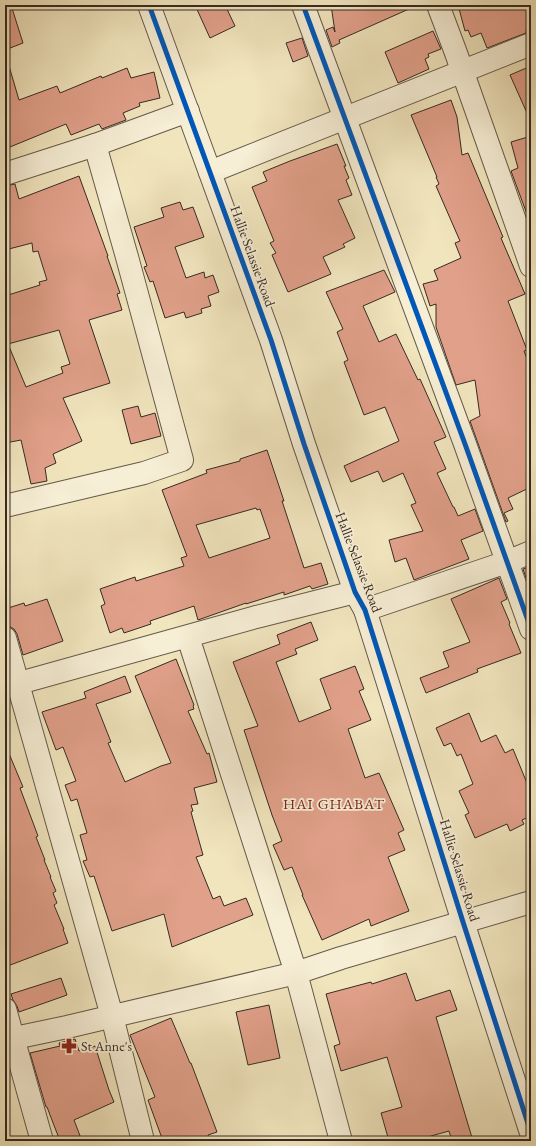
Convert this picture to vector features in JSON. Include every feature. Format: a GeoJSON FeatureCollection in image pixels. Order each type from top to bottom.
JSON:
{"type":"FeatureCollection","features":[{"type":"Feature","properties":{"kind":"street","name":"Hallie Selassie Road"},"geometry":{"type":"LineString","coordinates":[[149,5],[271,340],[304,444],[360,601],[531,1133]]}},
{"type":"Feature","properties":{"kind":"street"},"geometry":{"type":"LineString","coordinates":[[303,5],[531,629]]}},
{"type":"Feature","properties":{"kind":"street"},"geometry":{"type":"LineString","coordinates":[[438,5],[531,266]]}},
{"type":"Feature","properties":{"kind":"street"},"geometry":{"type":"LineString","coordinates":[[210,172],[531,44]]}},
{"type":"Feature","properties":{"kind":"street"},"geometry":{"type":"LineString","coordinates":[[5,174],[95,145],[188,112]]}},
{"type":"Feature","properties":{"kind":"street"},"geometry":{"type":"LineString","coordinates":[[5,506],[144,473],[182,460],[127,256],[95,145]]}},
{"type":"Feature","properties":{"kind":"street"},"geometry":{"type":"LineString","coordinates":[[11,685],[256,617],[360,601],[507,562],[531,552]]}},
{"type":"Feature","properties":{"kind":"street"},"geometry":{"type":"LineString","coordinates":[[188,637],[296,973],[341,1141]]}},
{"type":"Feature","properties":{"kind":"street"},"geometry":{"type":"LineString","coordinates":[[5,638],[11,685],[112,1016],[143,1141]]}},
{"type":"Feature","properties":{"kind":"street"},"geometry":{"type":"LineString","coordinates":[[9,1039],[296,973],[341,958],[531,902]]}},
{"type":"Feature","properties":{"kind":"street"},"geometry":{"type":"LineString","coordinates":[[5,1009],[9,1039],[42,1141]]}},
{"type":"Feature","properties":{"kind":"building"},"geometry":{"type":"Polygon","coordinates":[[[5,5],[11,5],[23,43],[5,50],[5,5]]]}},
{"type":"Feature","properties":{"kind":"building"},"geometry":{"type":"Polygon","coordinates":[[[195,5],[225,5],[235,26],[210,38],[195,5]]]}},
{"type":"Feature","properties":{"kind":"building"},"geometry":{"type":"Polygon","coordinates":[[[331,5],[418,5],[339,40],[340,43],[332,47],[326,30],[333,27],[335,32],[331,5]]]}},
{"type":"Feature","properties":{"kind":"building"},"geometry":{"type":"Polygon","coordinates":[[[458,5],[529,5],[526,33],[487,48],[481,33],[471,37],[468,30],[465,31],[458,5]]]}},
{"type":"Feature","properties":{"kind":"building"},"geometry":{"type":"Polygon","coordinates":[[[433,31],[441,49],[428,54],[429,57],[425,59],[429,69],[398,83],[385,52],[433,31]]]}},
{"type":"Feature","properties":{"kind":"building"},"geometry":{"type":"Polygon","coordinates":[[[302,38],[308,56],[293,62],[286,43],[302,38]]]}},
{"type":"Feature","properties":{"kind":"building"},"geometry":{"type":"Polygon","coordinates":[[[9,66],[19,100],[57,86],[60,93],[101,76],[102,78],[127,68],[131,78],[154,72],[160,98],[139,103],[140,106],[123,113],[126,120],[102,129],[99,124],[71,135],[66,124],[5,149],[5,67],[9,66]]]}},
{"type":"Feature","properties":{"kind":"building"},"geometry":{"type":"Polygon","coordinates":[[[531,66],[531,122],[510,75],[531,66]]]}},
{"type":"Feature","properties":{"kind":"building"},"geometry":{"type":"Polygon","coordinates":[[[451,100],[457,117],[462,155],[468,153],[503,237],[501,238],[525,294],[508,301],[527,350],[524,351],[531,369],[531,487],[508,498],[513,509],[504,513],[508,521],[506,522],[470,421],[480,416],[475,380],[456,385],[436,327],[436,304],[430,306],[423,284],[438,280],[434,270],[461,258],[455,243],[460,241],[436,186],[439,184],[437,177],[411,115],[451,100]]]}},
{"type":"Feature","properties":{"kind":"building"},"geometry":{"type":"Polygon","coordinates":[[[531,136],[531,225],[511,171],[518,168],[511,142],[531,136]]]}},
{"type":"Feature","properties":{"kind":"building"},"geometry":{"type":"Polygon","coordinates":[[[337,144],[346,166],[344,166],[349,178],[346,180],[352,195],[338,200],[355,238],[343,244],[345,247],[323,257],[331,274],[288,292],[272,255],[276,253],[270,243],[274,241],[252,187],[267,181],[263,172],[337,144]]]}},
{"type":"Feature","properties":{"kind":"building"},"geometry":{"type":"Polygon","coordinates":[[[79,176],[120,293],[117,294],[122,310],[89,320],[110,383],[63,398],[82,441],[53,454],[56,463],[45,468],[47,481],[31,484],[21,440],[5,443],[5,296],[40,285],[39,282],[47,280],[38,251],[33,252],[32,243],[5,250],[5,186],[15,184],[19,199],[79,176]],[[59,330],[8,344],[26,387],[63,373],[61,367],[70,364],[59,330]]]}},
{"type":"Feature","properties":{"kind":"building"},"geometry":{"type":"Polygon","coordinates":[[[180,202],[183,210],[193,207],[204,237],[175,247],[186,278],[204,272],[205,278],[213,275],[219,292],[208,296],[211,306],[201,309],[202,313],[186,318],[184,312],[165,318],[153,281],[150,282],[144,267],[147,266],[134,227],[164,217],[161,208],[180,202]]]}},
{"type":"Feature","properties":{"kind":"building"},"geometry":{"type":"Polygon","coordinates":[[[384,270],[395,292],[363,306],[379,342],[396,334],[418,380],[420,379],[446,437],[434,442],[446,469],[437,473],[458,516],[475,509],[483,531],[461,540],[469,559],[414,580],[406,558],[395,562],[389,540],[423,531],[411,505],[416,503],[403,473],[383,482],[378,471],[351,482],[344,466],[399,441],[385,407],[364,415],[344,362],[348,360],[337,332],[343,329],[326,292],[384,270]]]}},
{"type":"Feature","properties":{"kind":"building"},"geometry":{"type":"Polygon","coordinates":[[[138,406],[141,417],[155,413],[161,436],[131,444],[122,410],[138,406]]]}},
{"type":"Feature","properties":{"kind":"building"},"geometry":{"type":"Polygon","coordinates":[[[267,450],[304,568],[321,563],[328,584],[312,589],[310,586],[284,595],[284,592],[246,603],[198,620],[194,606],[150,621],[151,624],[124,633],[122,628],[110,633],[101,606],[105,604],[100,589],[135,577],[136,581],[184,566],[181,558],[187,556],[162,490],[207,473],[206,470],[240,461],[240,459],[267,450]],[[256,508],[196,525],[209,558],[270,538],[260,509],[257,510],[256,508]]]}},
{"type":"Feature","properties":{"kind":"building"},"geometry":{"type":"Polygon","coordinates":[[[531,566],[531,589],[530,590],[523,569],[531,566]]]}},
{"type":"Feature","properties":{"kind":"building"},"geometry":{"type":"Polygon","coordinates":[[[499,578],[507,599],[501,602],[521,653],[477,669],[478,672],[426,693],[420,678],[449,667],[443,652],[470,642],[451,599],[499,578]]]}},
{"type":"Feature","properties":{"kind":"building"},"geometry":{"type":"Polygon","coordinates":[[[47,599],[63,641],[23,655],[17,634],[14,629],[10,627],[5,609],[24,603],[25,606],[47,599]]]}},
{"type":"Feature","properties":{"kind":"building"},"geometry":{"type":"Polygon","coordinates":[[[311,622],[318,640],[295,649],[297,654],[276,662],[299,722],[331,709],[320,679],[355,666],[364,689],[359,691],[371,720],[348,729],[365,778],[379,773],[404,830],[398,833],[405,850],[388,857],[409,911],[371,926],[369,919],[322,940],[302,895],[292,867],[284,870],[273,845],[282,841],[244,730],[258,726],[233,662],[280,644],[277,635],[311,622]]]}},
{"type":"Feature","properties":{"kind":"building"},"geometry":{"type":"Polygon","coordinates":[[[176,659],[194,705],[194,709],[188,711],[207,754],[209,753],[217,782],[194,788],[198,804],[191,805],[193,811],[191,812],[203,855],[196,857],[213,899],[220,896],[224,906],[246,898],[253,915],[172,947],[164,914],[112,931],[94,876],[90,877],[83,861],[87,860],[80,835],[87,833],[77,799],[71,801],[65,785],[76,781],[63,747],[56,750],[42,712],[86,698],[84,692],[125,676],[131,692],[96,704],[111,742],[108,743],[125,782],[171,763],[135,676],[176,659]]]}},
{"type":"Feature","properties":{"kind":"building"},"geometry":{"type":"Polygon","coordinates":[[[469,713],[481,742],[496,735],[505,753],[513,749],[531,793],[531,816],[522,820],[524,824],[510,831],[507,824],[475,838],[465,815],[469,813],[459,791],[473,784],[461,754],[457,756],[451,743],[444,746],[436,728],[469,713]]]}},
{"type":"Feature","properties":{"kind":"building"},"geometry":{"type":"Polygon","coordinates":[[[5,744],[23,787],[20,788],[56,891],[53,893],[57,903],[54,905],[68,943],[5,967],[5,744]]]}},
{"type":"Feature","properties":{"kind":"building"},"geometry":{"type":"Polygon","coordinates":[[[406,973],[416,1001],[450,990],[457,1010],[436,1017],[473,1141],[452,1141],[449,1131],[413,1141],[389,1141],[381,1113],[402,1107],[387,1057],[341,1071],[334,1046],[340,1044],[326,994],[371,982],[372,984],[406,973]]]}},
{"type":"Feature","properties":{"kind":"building"},"geometry":{"type":"Polygon","coordinates":[[[61,978],[67,995],[19,1012],[11,994],[61,978]]]}},
{"type":"Feature","properties":{"kind":"building"},"geometry":{"type":"Polygon","coordinates":[[[269,1005],[280,1058],[248,1065],[236,1012],[269,1005]]]}},
{"type":"Feature","properties":{"kind":"building"},"geometry":{"type":"Polygon","coordinates":[[[171,1018],[191,1063],[217,1132],[208,1135],[210,1141],[163,1141],[148,1100],[155,1097],[130,1035],[171,1018]]]}},
{"type":"Feature","properties":{"kind":"building"},"geometry":{"type":"Polygon","coordinates":[[[75,1039],[79,1051],[95,1046],[114,1102],[74,1120],[82,1141],[60,1141],[46,1107],[30,1053],[60,1046],[59,1043],[75,1039]]]}},
{"type":"Feature","properties":{"kind":"cycle path"},"geometry":{"type":"LineString","coordinates":[[149,5],[271,340],[304,444],[355,592],[365,610],[531,1133]]}},
{"type":"Feature","properties":{"kind":"cycle path"},"geometry":{"type":"LineString","coordinates":[[303,5],[465,444],[531,629]]}},
{"type":"Feature","properties":{"kind":"place","name":"St Anne's"},"geometry":{"type":"Point","coordinates":[69,1046]}},
{"type":"Feature","properties":{"kind":"district","name":"HAI GHABAT"},"geometry":{"type":"Point","coordinates":[334,803]}}]}
